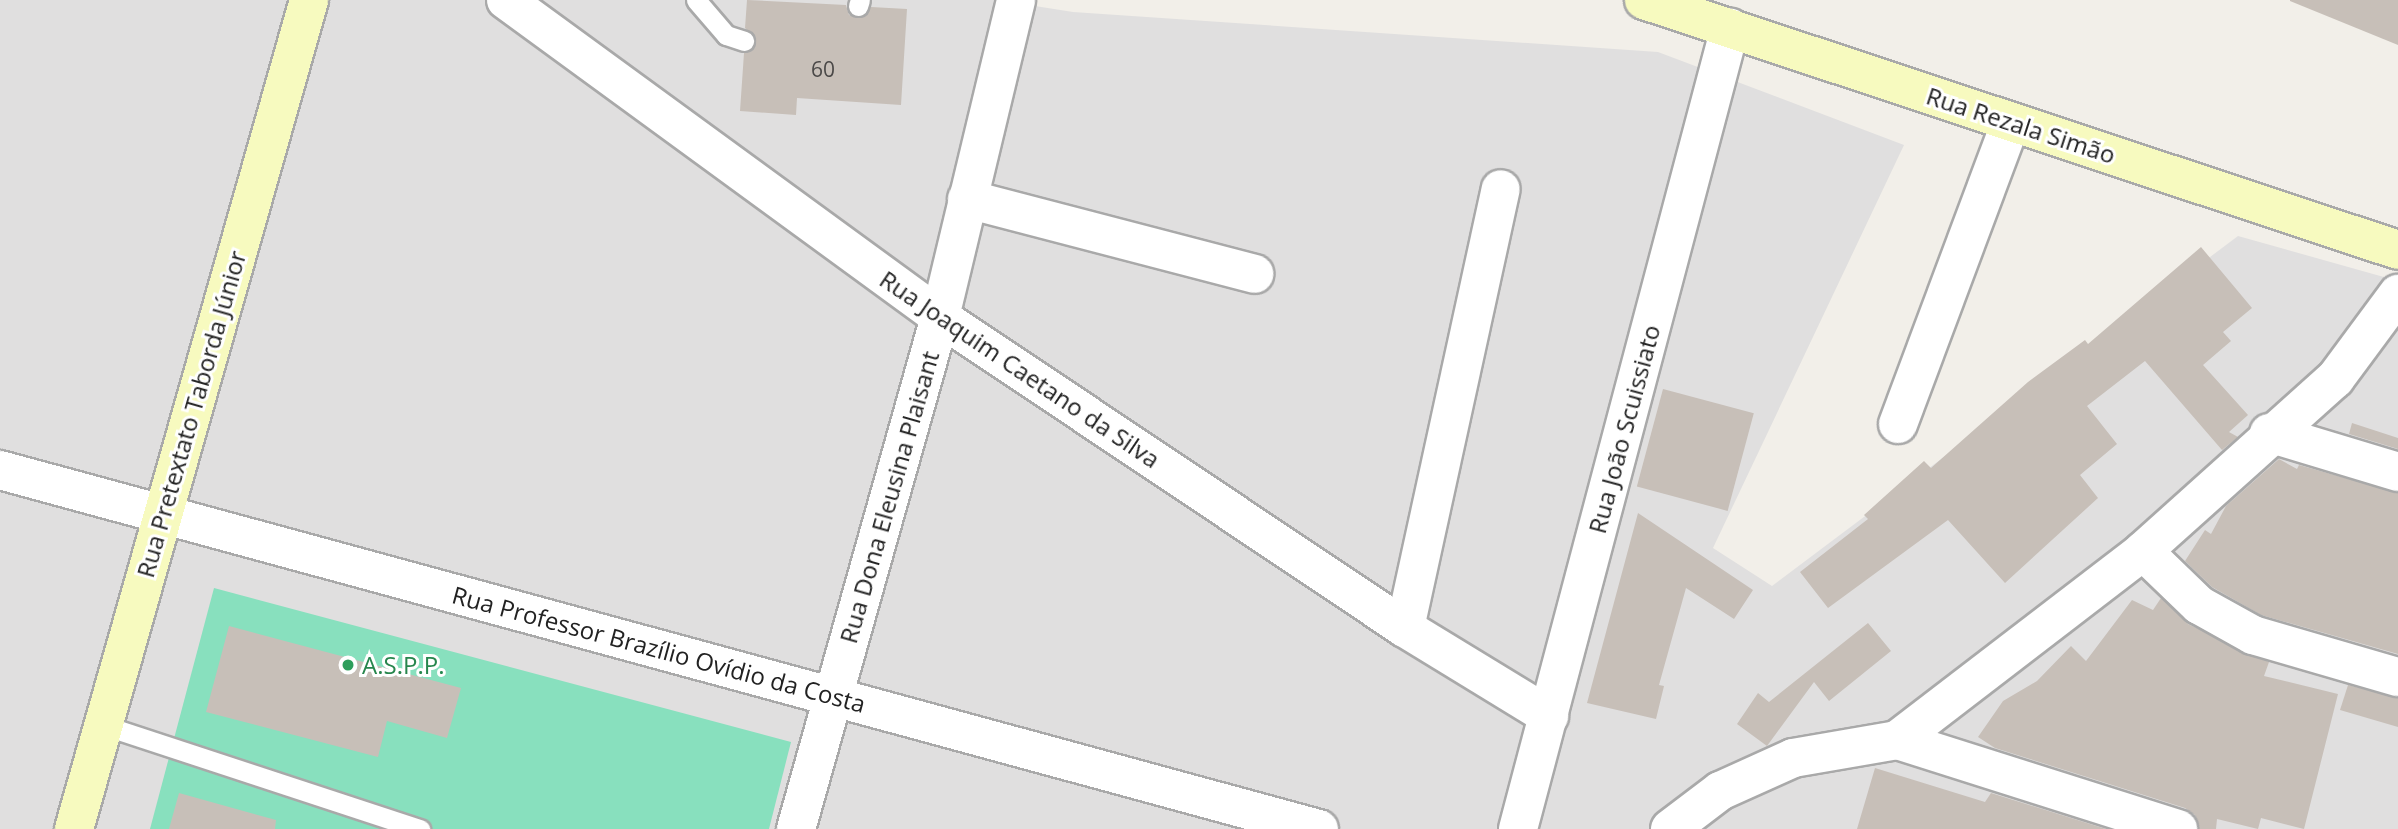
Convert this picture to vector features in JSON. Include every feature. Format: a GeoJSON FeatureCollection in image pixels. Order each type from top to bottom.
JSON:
{"type":"FeatureCollection","features":[{"type":"Feature","properties":{"kind":"street","name":"Rua Pretextato Taborda Júnior"},"geometry":{"type":"LineString","coordinates":[[74,829],[309,0]]}},
{"type":"Feature","properties":{"kind":"street","name":"Rua Joaquim Caetano da Silva"},"geometry":{"type":"LineString","coordinates":[[506,0],[940,317],[1405,628],[1549,716]]}},
{"type":"Feature","properties":{"kind":"street","name":"Rua Dona Eleusina Plaisant"},"geometry":{"type":"LineString","coordinates":[[796,829],[940,317],[1016,0]]}},
{"type":"Feature","properties":{"kind":"street","name":"Rua Rezala Simão"},"geometry":{"type":"LineString","coordinates":[[1644,0],[2398,250]]}},
{"type":"Feature","properties":{"kind":"street","name":"Rua João Scuissiato"},"geometry":{"type":"LineString","coordinates":[[1518,829],[1730,28]]}},
{"type":"Feature","properties":{"kind":"street"},"geometry":{"type":"LineString","coordinates":[[1898,424],[2011,122]]}},
{"type":"Feature","properties":{"kind":"street"},"geometry":{"type":"LineString","coordinates":[[1405,628],[1501,189]]}},
{"type":"Feature","properties":{"kind":"street"},"geometry":{"type":"LineString","coordinates":[[967,199],[1254,274]]}},
{"type":"Feature","properties":{"kind":"street"},"geometry":{"type":"LineString","coordinates":[[1897,740],[2143,551],[2269,433],[2335,379],[2398,294]]}},
{"type":"Feature","properties":{"kind":"street"},"geometry":{"type":"LineString","coordinates":[[2269,433],[2398,472]]}},
{"type":"Feature","properties":{"kind":"street","name":"Rua Professor Brazílio Ovídio da Costa"},"geometry":{"type":"LineString","coordinates":[[0,470],[1319,829]]}},
{"type":"Feature","properties":{"kind":"street"},"geometry":{"type":"LineString","coordinates":[[2143,551],[2199,605],[2253,635],[2398,677]]}},
{"type":"Feature","properties":{"kind":"street"},"geometry":{"type":"LineString","coordinates":[[1670,829],[1720,791],[1793,758],[1897,740],[2178,829]]}},
{"type":"Feature","properties":{"kind":"lane"},"geometry":{"type":"LineString","coordinates":[[696,0],[726,35],[744,41]]}},
{"type":"Feature","properties":{"kind":"lane"},"geometry":{"type":"LineString","coordinates":[[103,725],[421,829]]}},
{"type":"Feature","properties":{"kind":"shaded area"},"geometry":{"type":"Polygon","coordinates":[[[0,0],[996,0],[1073,12],[1658,52],[1904,145],[1713,548],[1772,586],[2238,236],[2398,281],[2398,829],[0,829],[0,0]]]}},
{"type":"Feature","properties":{"kind":"green space","name":"A.S.P.P."},"geometry":{"type":"Polygon","coordinates":[[[214,588],[791,742],[769,829],[150,829],[214,588]]]}},
{"type":"Feature","properties":{"kind":"building"},"geometry":{"type":"Polygon","coordinates":[[[747,0],[846,5],[849,15],[860,18],[871,7],[907,9],[901,105],[797,98],[796,115],[740,111],[744,53],[753,50],[756,39],[745,28],[747,0]]]}},
{"type":"Feature","properties":{"kind":"building"},"geometry":{"type":"Polygon","coordinates":[[[2398,0],[2398,45],[2290,1],[2398,0]]]}},
{"type":"Feature","properties":{"kind":"building"},"geometry":{"type":"Polygon","coordinates":[[[2201,247],[2252,308],[2223,332],[2231,341],[2203,365],[2248,415],[2229,432],[2238,437],[2222,450],[2145,361],[2087,406],[2117,444],[2080,475],[2098,498],[2005,583],[1948,520],[1828,608],[1800,572],[1868,519],[1864,515],[1924,461],[1931,468],[2028,382],[2085,340],[2088,344],[2201,247]]]}},
{"type":"Feature","properties":{"kind":"building"},"geometry":{"type":"Polygon","coordinates":[[[1663,389],[1754,413],[1728,511],[1637,487],[1663,389]]]}},
{"type":"Feature","properties":{"kind":"building"},"geometry":{"type":"Polygon","coordinates":[[[2352,423],[2398,438],[2398,449],[2349,434],[2352,423]]]}},
{"type":"Feature","properties":{"kind":"building"},"geometry":{"type":"Polygon","coordinates":[[[2279,459],[2297,469],[2299,465],[2398,493],[2398,654],[2261,615],[2212,587],[2185,561],[2205,530],[2211,534],[2226,506],[2279,459]]]}},
{"type":"Feature","properties":{"kind":"building"},"geometry":{"type":"Polygon","coordinates":[[[1638,513],[1753,590],[1734,619],[1686,588],[1659,685],[1664,686],[1656,719],[1587,703],[1638,513]]]}},
{"type":"Feature","properties":{"kind":"building"},"geometry":{"type":"Polygon","coordinates":[[[2161,598],[2188,624],[2269,662],[2264,676],[2338,694],[2304,829],[2261,818],[2258,829],[2217,819],[2216,829],[2199,829],[2195,815],[2185,808],[1995,748],[1978,737],[2003,701],[2037,681],[2071,646],[2086,661],[2132,600],[2153,610],[2161,598]]]}},
{"type":"Feature","properties":{"kind":"building"},"geometry":{"type":"Polygon","coordinates":[[[1868,623],[1891,651],[1829,701],[1814,682],[1767,746],[1737,724],[1758,693],[1769,702],[1868,623]]]}},
{"type":"Feature","properties":{"kind":"building"},"geometry":{"type":"Polygon","coordinates":[[[229,626],[461,688],[447,738],[387,721],[378,757],[206,712],[229,626]]]}},
{"type":"Feature","properties":{"kind":"building"},"geometry":{"type":"Polygon","coordinates":[[[2348,685],[2398,698],[2398,727],[2340,710],[2348,685]]]}},
{"type":"Feature","properties":{"kind":"building"},"geometry":{"type":"Polygon","coordinates":[[[1875,768],[1985,802],[1991,793],[2106,829],[1857,829],[1875,768]]]}},
{"type":"Feature","properties":{"kind":"building"},"geometry":{"type":"Polygon","coordinates":[[[179,793],[276,820],[275,829],[169,829],[179,793]]]}},
{"type":"Feature","properties":{"kind":"place","name":"A.S.P.P."},"geometry":{"type":"Point","coordinates":[348,665]}}]}
